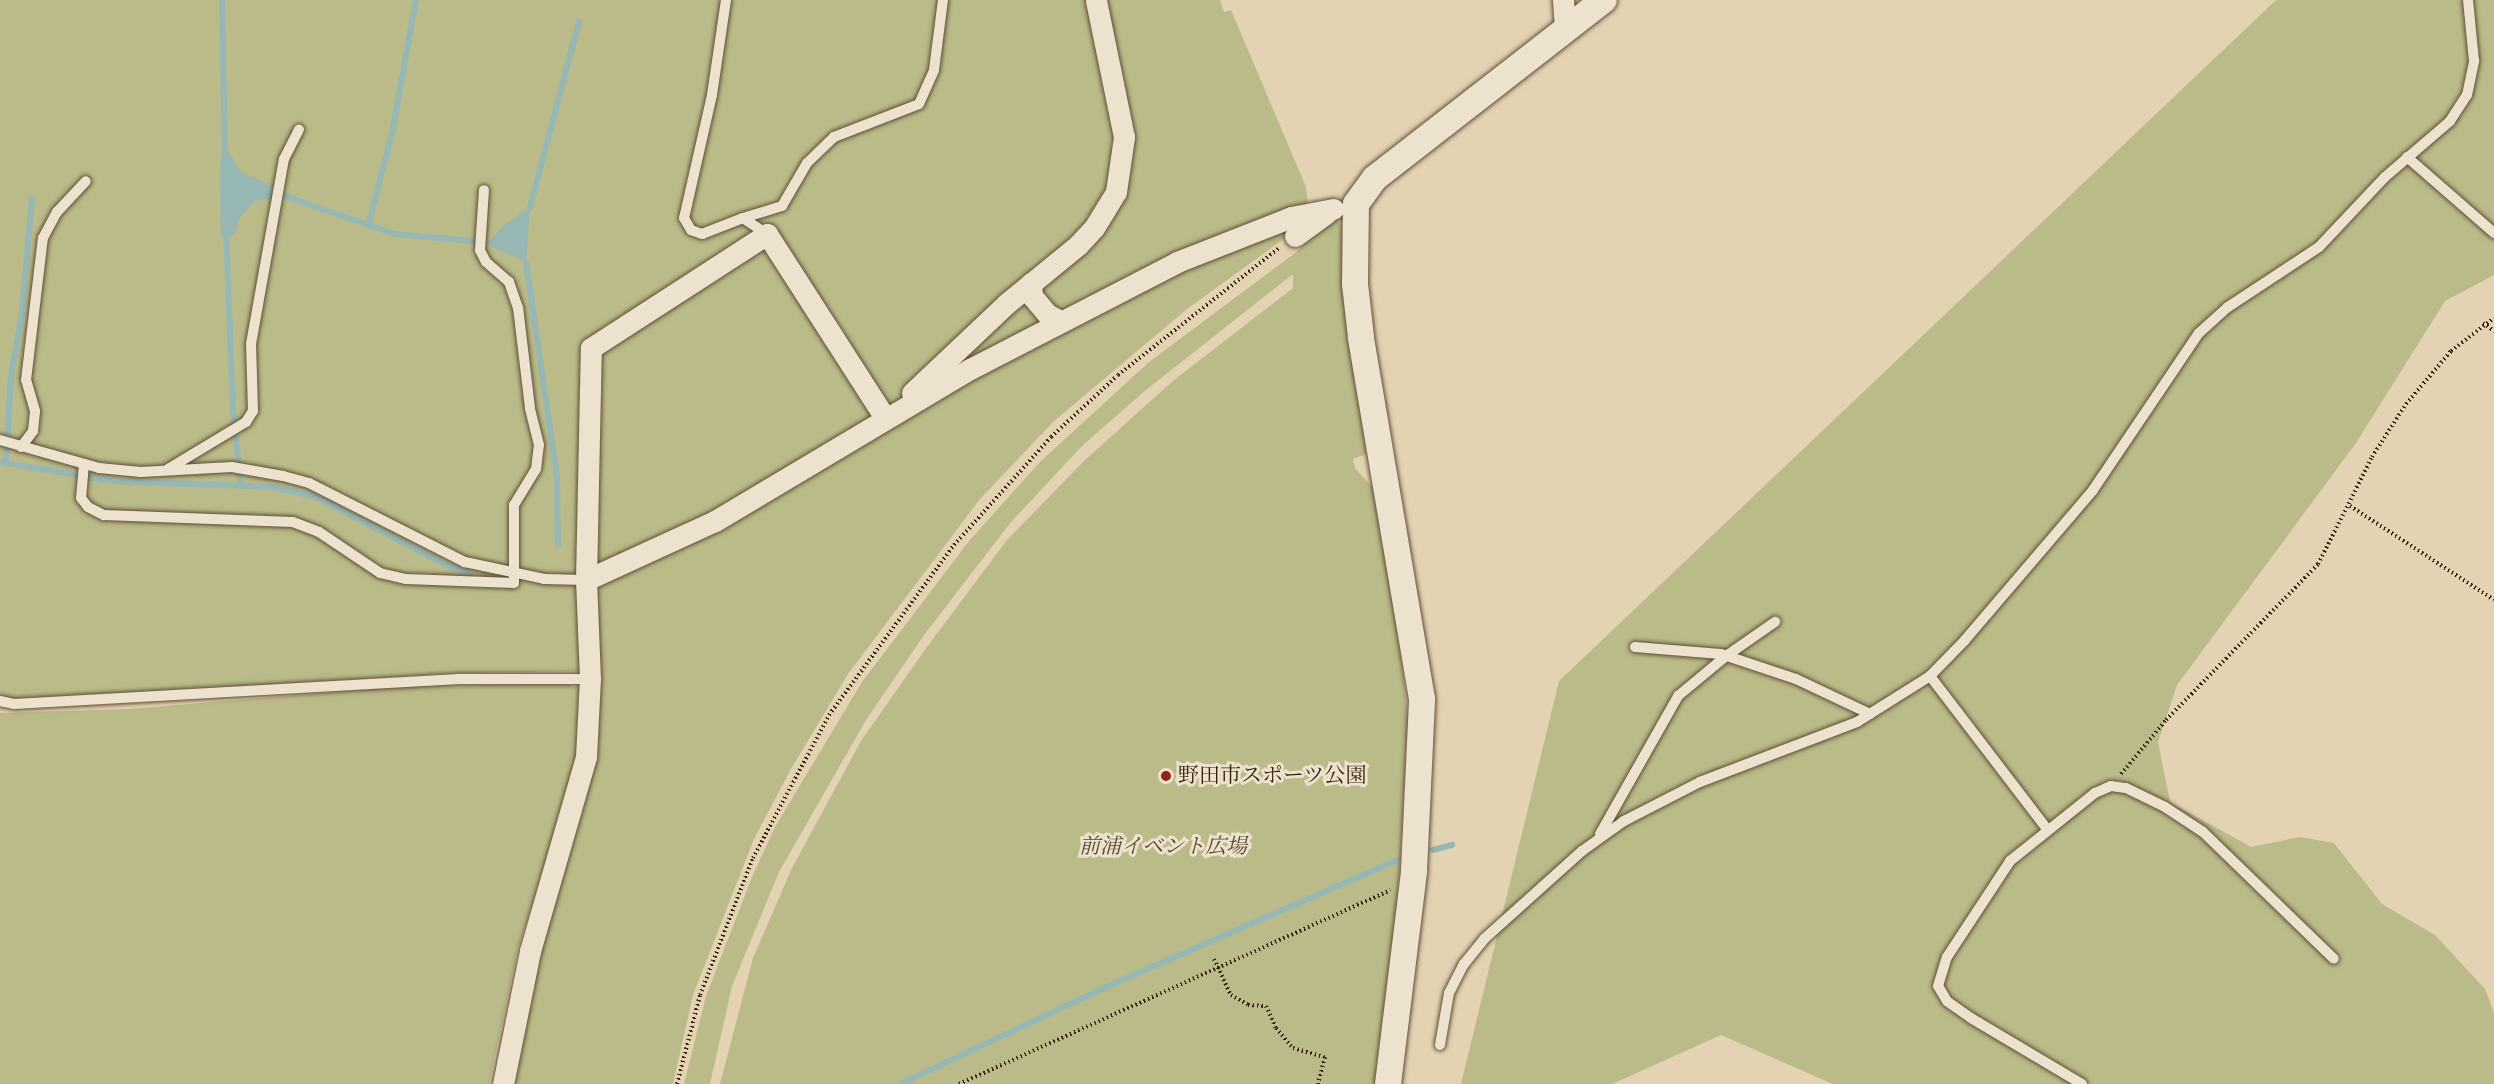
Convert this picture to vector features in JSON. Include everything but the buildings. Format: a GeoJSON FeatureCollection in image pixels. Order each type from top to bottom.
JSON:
{"type":"FeatureCollection","features":[{"type":"Feature","properties":{"kind":"street"},"geometry":{"type":"LineString","coordinates":[[885,418],[1094,228],[1116,192],[1124,138],[1096,0]]}},
{"type":"Feature","properties":{"kind":"street"},"geometry":{"type":"LineString","coordinates":[[1563,0],[1565,31]]}},
{"type":"Feature","properties":{"kind":"street"},"geometry":{"type":"LineString","coordinates":[[1295,236],[1344,207],[1375,178],[1604,0]]}},
{"type":"Feature","properties":{"kind":"street"},"geometry":{"type":"LineString","coordinates":[[586,580],[715,521],[885,418],[1060,321],[1220,243],[1291,217],[1344,207]]}},
{"type":"Feature","properties":{"kind":"street"},"geometry":{"type":"LineString","coordinates":[[1344,207],[1361,337],[1422,699],[1413,880],[1388,1084]]}},
{"type":"Feature","properties":{"kind":"street"},"geometry":{"type":"LineString","coordinates":[[503,1084],[530,951],[586,757],[590,679],[586,580],[591,348],[767,234],[885,418]]}},
{"type":"Feature","properties":{"kind":"street"},"geometry":{"type":"LineString","coordinates":[[1031,283],[1032,297],[1047,314],[1060,321]]}},
{"type":"Feature","properties":{"kind":"lane"},"geometry":{"type":"LineString","coordinates":[[726,0],[712,95],[684,218],[691,230],[702,234],[782,206],[807,162],[834,137],[919,104],[934,70],[943,0]]}},
{"type":"Feature","properties":{"kind":"lane"},"geometry":{"type":"LineString","coordinates":[[1440,1045],[1449,993],[1464,964],[1484,939],[1595,842],[1624,821],[1700,782],[1870,714],[1930,676],[2013,586],[2093,490],[2199,333],[2228,307],[2319,247],[2408,157],[2450,122],[2467,95],[2474,61],[2468,0]]}},
{"type":"Feature","properties":{"kind":"lane"},"geometry":{"type":"LineString","coordinates":[[165,470],[242,424],[253,411],[251,344],[284,159],[299,130]]}},
{"type":"Feature","properties":{"kind":"lane"},"geometry":{"type":"LineString","coordinates":[[2408,157],[2494,233]]}},
{"type":"Feature","properties":{"kind":"lane"},"geometry":{"type":"LineString","coordinates":[[19,446],[33,431],[35,411],[26,380],[43,238],[57,212],[86,181]]}},
{"type":"Feature","properties":{"kind":"lane"},"geometry":{"type":"LineString","coordinates":[[83,466],[80,483],[81,498],[88,507],[104,516],[293,522],[319,532],[380,573],[406,579],[514,583],[516,574],[514,506],[536,469],[539,445],[530,408],[518,308],[509,282],[486,262],[479,244],[484,190]]}},
{"type":"Feature","properties":{"kind":"lane"},"geometry":{"type":"LineString","coordinates":[[743,218],[767,234]]}},
{"type":"Feature","properties":{"kind":"lane"},"geometry":{"type":"LineString","coordinates":[[0,440],[83,466],[141,472],[247,468],[309,483],[465,562],[516,574],[586,580]]}},
{"type":"Feature","properties":{"kind":"lane"},"geometry":{"type":"LineString","coordinates":[[1595,842],[1678,696],[1726,656],[1775,622]]}},
{"type":"Feature","properties":{"kind":"lane"},"geometry":{"type":"LineString","coordinates":[[1635,647],[1684,648],[1726,656],[1796,679],[1870,714]]}},
{"type":"Feature","properties":{"kind":"lane"},"geometry":{"type":"LineString","coordinates":[[1930,676],[2047,829]]}},
{"type":"Feature","properties":{"kind":"lane"},"geometry":{"type":"LineString","coordinates":[[0,701],[14,704],[459,679],[590,679]]}},
{"type":"Feature","properties":{"kind":"lane"},"geometry":{"type":"LineString","coordinates":[[2082,1084],[1971,1018],[1947,1001],[1938,986],[1947,957],[2010,861],[2047,829],[2095,793],[2111,786],[2126,788],[2165,807],[2210,837],[2334,959]]}},
{"type":"Feature","properties":{"kind":"path"},"geometry":{"type":"LineString","coordinates":[[677,1084],[700,995],[753,858],[829,715],[890,631],[954,545],[1051,437],[1118,375],[1295,236]]}},
{"type":"Feature","properties":{"kind":"path"},"geometry":{"type":"LineString","coordinates":[[2111,786],[2166,720],[2318,564],[2350,506],[2372,457],[2406,404],[2451,351],[2483,323],[2494,318]]}},
{"type":"Feature","properties":{"kind":"path"},"geometry":{"type":"LineString","coordinates":[[2483,323],[2494,332]]}},
{"type":"Feature","properties":{"kind":"path"},"geometry":{"type":"LineString","coordinates":[[2350,506],[2494,600]]}},
{"type":"Feature","properties":{"kind":"path"},"geometry":{"type":"LineString","coordinates":[[959,1084],[1413,880]]}},
{"type":"Feature","properties":{"kind":"path"},"geometry":{"type":"LineString","coordinates":[[1214,959],[1238,1000],[1248,1005],[1266,1006],[1276,1028],[1293,1048],[1325,1057],[1318,1084]]}},
{"type":"Feature","properties":{"kind":"green space"},"geometry":{"type":"Polygon","coordinates":[[[0,0],[1090,0],[1118,156],[1098,214],[893,407],[883,405],[769,226],[600,335],[583,671],[456,673],[21,700],[0,696],[0,0]]]}},
{"type":"Feature","properties":{"kind":"green space"},"geometry":{"type":"Polygon","coordinates":[[[1103,0],[1220,0],[1224,12],[1231,10],[1306,187],[1308,207],[1062,313],[1044,301],[1038,283],[1121,196],[1103,0]]]}},
{"type":"Feature","properties":{"kind":"green space"},"geometry":{"type":"Polygon","coordinates":[[[2276,0],[2494,0],[2494,275],[2445,301],[2356,443],[2177,685],[2158,742],[2170,802],[2251,847],[2300,837],[2334,843],[2382,904],[2435,935],[2485,989],[2494,1013],[2494,1084],[1833,1084],[1721,1035],[1612,1084],[1461,1084],[1559,681],[2276,0]]]}},
{"type":"Feature","properties":{"kind":"green space"},"geometry":{"type":"Polygon","coordinates":[[[1314,217],[1187,309],[1053,422],[980,499],[848,674],[791,769],[754,839],[693,995],[673,1084],[506,1084],[536,950],[583,800],[594,585],[844,451],[1115,298],[1314,217]]]}},
{"type":"Feature","properties":{"kind":"green space","name":"野田市スポーツ公園"},"geometry":{"type":"Polygon","coordinates":[[[1334,218],[1345,229],[1369,453],[1353,459],[1355,468],[1375,490],[1388,542],[1408,718],[1398,897],[1376,1084],[720,1084],[753,958],[792,868],[861,741],[927,647],[1007,540],[1085,460],[1174,380],[1293,288],[1293,274],[1146,390],[1083,445],[1011,522],[924,635],[866,720],[779,872],[732,986],[710,1084],[684,1084],[706,996],[752,877],[775,827],[862,682],[969,541],[1041,461],[1149,362],[1295,253],[1334,218]]]}},
{"type":"Feature","properties":{"kind":"green space"},"geometry":{"type":"Polygon","coordinates":[[[762,243],[878,418],[749,495],[594,569],[596,351],[762,243]]]}},
{"type":"Feature","properties":{"kind":"green space"},"geometry":{"type":"Polygon","coordinates":[[[1023,296],[1043,322],[934,384],[1023,296]]]}},
{"type":"Feature","properties":{"kind":"green space"},"geometry":{"type":"Polygon","coordinates":[[[566,684],[582,689],[582,730],[561,816],[518,947],[489,1084],[0,1084],[0,713],[129,709],[408,686],[566,684]]]}},
{"type":"Feature","properties":{"kind":"water"},"geometry":{"type":"Polygon","coordinates":[[[228,151],[241,172],[275,187],[273,198],[255,201],[240,217],[234,235],[221,237],[220,173],[222,152],[228,151]]]}},
{"type":"Feature","properties":{"kind":"water"},"geometry":{"type":"Polygon","coordinates":[[[530,207],[526,262],[484,243],[490,241],[503,226],[530,207]]]}},
{"type":"Feature","properties":{"kind":"waterway"},"geometry":{"type":"LineString","coordinates":[[222,0],[225,158]]}},
{"type":"Feature","properties":{"kind":"waterway"},"geometry":{"type":"LineString","coordinates":[[368,226],[392,133],[416,0]]}},
{"type":"Feature","properties":{"kind":"waterway"},"geometry":{"type":"LineString","coordinates":[[530,207],[579,21]]}},
{"type":"Feature","properties":{"kind":"waterway"},"geometry":{"type":"LineString","coordinates":[[276,193],[395,234],[483,242]]}},
{"type":"Feature","properties":{"kind":"waterway"},"geometry":{"type":"LineString","coordinates":[[6,463],[11,376],[22,312],[32,198]]}},
{"type":"Feature","properties":{"kind":"waterway"},"geometry":{"type":"LineString","coordinates":[[226,229],[233,411],[241,486]]}},
{"type":"Feature","properties":{"kind":"waterway"},"geometry":{"type":"LineString","coordinates":[[526,262],[557,477],[558,545]]}},
{"type":"Feature","properties":{"kind":"waterway"},"geometry":{"type":"LineString","coordinates":[[0,462],[111,481],[271,487],[314,496],[448,566],[471,574]]}},
{"type":"Feature","properties":{"kind":"waterway"},"geometry":{"type":"LineString","coordinates":[[1433,850],[1452,845]]}},
{"type":"Feature","properties":{"kind":"waterway"},"geometry":{"type":"LineString","coordinates":[[900,1084],[1104,988],[1397,860]]}},
{"type":"Feature","properties":{"kind":"place","name":"野田市スポーツ公園"},"geometry":{"type":"Point","coordinates":[1166,776]}},
{"type":"Feature","properties":{"kind":"park label","name":"前浦イベント広場"},"geometry":{"type":"Point","coordinates":[1163,847]}}]}
